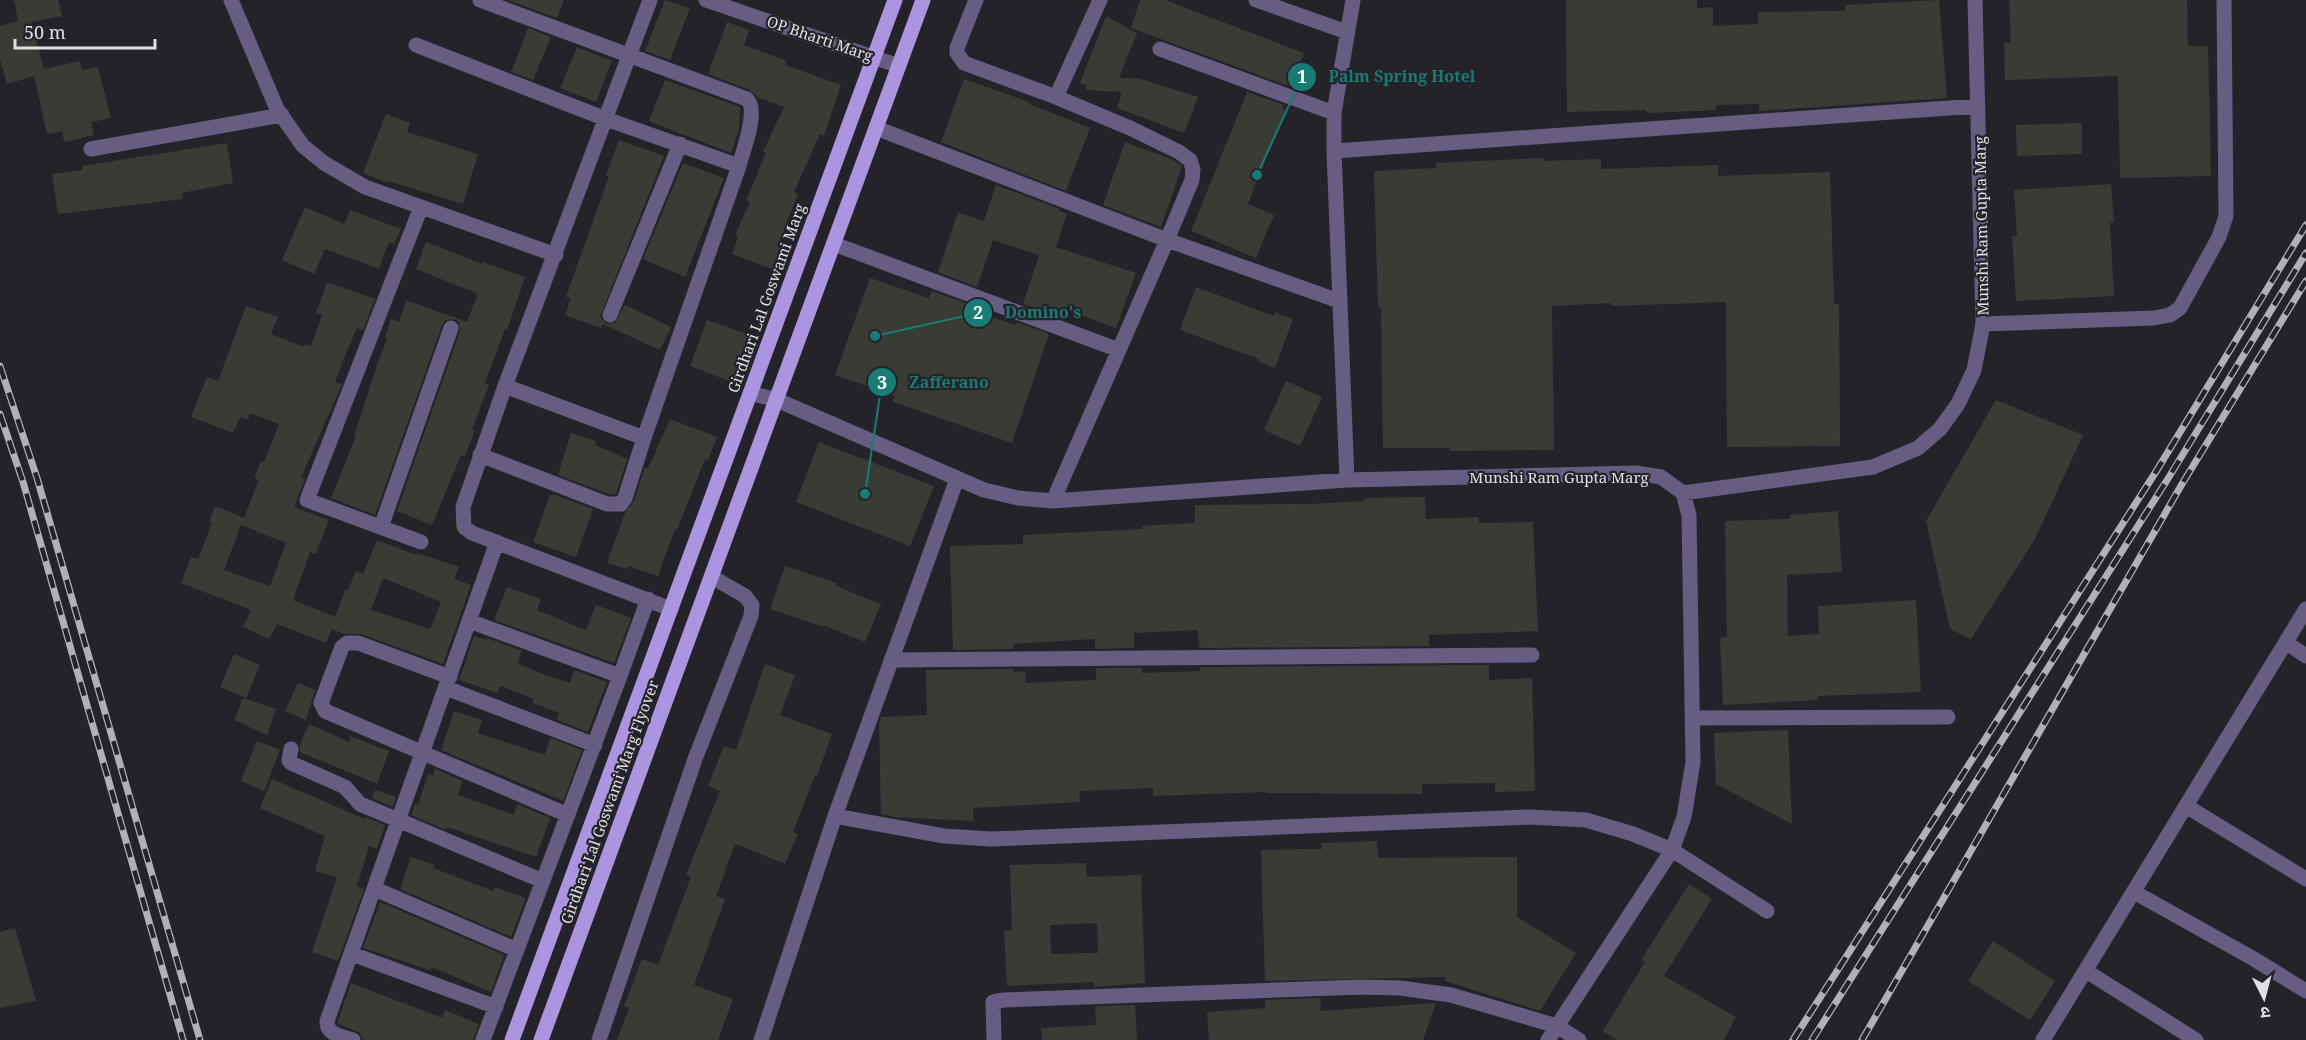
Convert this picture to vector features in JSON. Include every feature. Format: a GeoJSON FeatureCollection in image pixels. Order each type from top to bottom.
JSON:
{"type":"FeatureCollection","features":[{"type":"Feature","properties":{"kind":"main road","name":"Girdhari Lal Goswami Marg"},"geometry":{"type":"LineString","coordinates":[[671,609],[894,0]]}},
{"type":"Feature","properties":{"kind":"main road"},"geometry":{"type":"LineString","coordinates":[[712,577],[923,0]]}},
{"type":"Feature","properties":{"kind":"main road","name":"Girdhari Lal Goswami Marg Flyover"},"geometry":{"type":"LineString","coordinates":[[541,1040],[712,577]]}},
{"type":"Feature","properties":{"kind":"main road","name":"Girdhari Lal Goswami Marg Flyover"},"geometry":{"type":"LineString","coordinates":[[512,1040],[671,609]]}},
{"type":"Feature","properties":{"kind":"street"},"geometry":{"type":"LineString","coordinates":[[231,0],[282,115],[303,146],[324,163],[365,187],[556,255]]}},
{"type":"Feature","properties":{"kind":"street"},"geometry":{"type":"LineString","coordinates":[[480,0],[747,99],[751,103],[752,116],[739,166],[621,504],[616,506],[607,504],[480,455]]}},
{"type":"Feature","properties":{"kind":"street"},"geometry":{"type":"LineString","coordinates":[[650,0],[480,455],[463,507],[462,519],[464,527],[472,533],[671,609]]}},
{"type":"Feature","properties":{"kind":"street","name":"OP Bharti Marg"},"geometry":{"type":"LineString","coordinates":[[706,0],[899,66]]}},
{"type":"Feature","properties":{"kind":"street"},"geometry":{"type":"LineString","coordinates":[[976,0],[957,48],[959,58],[964,63],[1130,128],[1179,152],[1190,160],[1192,169],[1191,180],[1167,240],[1053,501]]}},
{"type":"Feature","properties":{"kind":"street"},"geometry":{"type":"LineString","coordinates":[[1056,98],[1100,0]]}},
{"type":"Feature","properties":{"kind":"street"},"geometry":{"type":"LineString","coordinates":[[1256,0],[1347,32]]}},
{"type":"Feature","properties":{"kind":"street"},"geometry":{"type":"LineString","coordinates":[[1347,480],[1334,113],[1353,0]]}},
{"type":"Feature","properties":{"kind":"street","name":"Munshi Ram Gupta Marg"},"geometry":{"type":"LineString","coordinates":[[750,393],[777,400],[984,490],[1018,498],[1053,501],[1347,480],[1636,473],[1661,477],[1683,493],[1873,468],[1918,448],[1940,429],[1958,404],[1974,370],[1983,324],[1975,0]]}},
{"type":"Feature","properties":{"kind":"street"},"geometry":{"type":"LineString","coordinates":[[1983,324],[2154,318],[2170,315],[2181,308],[2219,237],[2226,216],[2224,0]]}},
{"type":"Feature","properties":{"kind":"street"},"geometry":{"type":"LineString","coordinates":[[416,45],[606,119],[739,166]]}},
{"type":"Feature","properties":{"kind":"street"},"geometry":{"type":"LineString","coordinates":[[1160,49],[1334,113]]}},
{"type":"Feature","properties":{"kind":"street"},"geometry":{"type":"LineString","coordinates":[[1334,151],[1978,106]]}},
{"type":"Feature","properties":{"kind":"street"},"geometry":{"type":"LineString","coordinates":[[91,149],[282,115]]}},
{"type":"Feature","properties":{"kind":"street"},"geometry":{"type":"LineString","coordinates":[[876,128],[1167,240],[1339,301]]}},
{"type":"Feature","properties":{"kind":"street"},"geometry":{"type":"LineString","coordinates":[[610,315],[680,144]]}},
{"type":"Feature","properties":{"kind":"street"},"geometry":{"type":"LineString","coordinates":[[421,207],[307,500],[421,542]]}},
{"type":"Feature","properties":{"kind":"street"},"geometry":{"type":"LineString","coordinates":[[834,244],[1119,350]]}},
{"type":"Feature","properties":{"kind":"street"},"geometry":{"type":"LineString","coordinates":[[381,527],[451,328]]}},
{"type":"Feature","properties":{"kind":"street"},"geometry":{"type":"LineString","coordinates":[[505,386],[644,438]]}},
{"type":"Feature","properties":{"kind":"street"},"geometry":{"type":"LineString","coordinates":[[761,1040],[835,816],[957,479]]}},
{"type":"Feature","properties":{"kind":"street"},"geometry":{"type":"LineString","coordinates":[[1548,1040],[1672,850],[1684,817],[1693,762],[1694,718],[1689,515],[1683,493]]}},
{"type":"Feature","properties":{"kind":"street"},"geometry":{"type":"LineString","coordinates":[[353,1040],[331,1032],[327,1025],[497,543]]}},
{"type":"Feature","properties":{"kind":"street"},"geometry":{"type":"LineString","coordinates":[[599,1040],[695,759],[751,616],[752,604],[745,596],[712,577]]}},
{"type":"Feature","properties":{"kind":"street"},"geometry":{"type":"LineString","coordinates":[[483,1040],[648,599]]}},
{"type":"Feature","properties":{"kind":"street"},"geometry":{"type":"LineString","coordinates":[[2043,1040],[2306,609]]}},
{"type":"Feature","properties":{"kind":"street"},"geometry":{"type":"LineString","coordinates":[[470,621],[620,676]]}},
{"type":"Feature","properties":{"kind":"street"},"geometry":{"type":"LineString","coordinates":[[568,815],[325,711],[321,703],[322,697],[342,647],[347,643],[358,643],[595,745]]}},
{"type":"Feature","properties":{"kind":"street"},"geometry":{"type":"LineString","coordinates":[[2287,643],[2306,656]]}},
{"type":"Feature","properties":{"kind":"street"},"geometry":{"type":"LineString","coordinates":[[891,660],[1532,655]]}},
{"type":"Feature","properties":{"kind":"street"},"geometry":{"type":"LineString","coordinates":[[1694,718],[1948,717]]}},
{"type":"Feature","properties":{"kind":"street"},"geometry":{"type":"LineString","coordinates":[[291,749],[289,760],[291,763],[345,787],[360,804],[543,881]]}},
{"type":"Feature","properties":{"kind":"street"},"geometry":{"type":"LineString","coordinates":[[2186,806],[2306,879]]}},
{"type":"Feature","properties":{"kind":"street"},"geometry":{"type":"LineString","coordinates":[[835,816],[944,836],[991,839],[1529,817],[1586,820],[1633,834],[1672,850],[1767,911]]}},
{"type":"Feature","properties":{"kind":"street"},"geometry":{"type":"LineString","coordinates":[[375,890],[517,950]]}},
{"type":"Feature","properties":{"kind":"street"},"geometry":{"type":"LineString","coordinates":[[2134,892],[2306,991]]}},
{"type":"Feature","properties":{"kind":"street"},"geometry":{"type":"LineString","coordinates":[[352,954],[496,1006]]}},
{"type":"Feature","properties":{"kind":"street"},"geometry":{"type":"LineString","coordinates":[[2086,971],[2196,1040]]}},
{"type":"Feature","properties":{"kind":"street"},"geometry":{"type":"LineString","coordinates":[[994,1040],[993,1002],[1004,1000],[1363,987],[1412,989],[1451,995],[1557,1026],[1580,1040]]}},
{"type":"Feature","properties":{"kind":"building"},"geometry":{"type":"Polygon","coordinates":[[[14,0],[58,0],[62,16],[31,22],[44,69],[80,61],[82,70],[98,67],[111,118],[91,122],[94,135],[64,142],[62,131],[47,134],[34,76],[7,84],[0,59],[0,26],[18,21],[14,0]]]}},
{"type":"Feature","properties":{"kind":"building"},"geometry":{"type":"Polygon","coordinates":[[[508,0],[564,0],[557,18],[508,0]]]}},
{"type":"Feature","properties":{"kind":"building"},"geometry":{"type":"Polygon","coordinates":[[[665,0],[690,8],[670,60],[645,51],[665,0]]]}},
{"type":"Feature","properties":{"kind":"building"},"geometry":{"type":"Polygon","coordinates":[[[1140,0],[1165,0],[1304,53],[1291,87],[1131,28],[1140,0]]]}},
{"type":"Feature","properties":{"kind":"building"},"geometry":{"type":"Polygon","coordinates":[[[1566,0],[1697,0],[1697,8],[1713,7],[1713,26],[1758,24],[1758,12],[1845,11],[1845,5],[1939,0],[1947,98],[1759,111],[1759,104],[1716,105],[1716,110],[1647,113],[1646,110],[1567,112],[1566,0]]]}},
{"type":"Feature","properties":{"kind":"building"},"geometry":{"type":"Polygon","coordinates":[[[2009,0],[2187,0],[2188,46],[2208,46],[2211,176],[2120,178],[2118,76],[2005,80],[2004,43],[2011,43],[2009,0]]]}},
{"type":"Feature","properties":{"kind":"building"},"geometry":{"type":"Polygon","coordinates":[[[1106,16],[1137,33],[1119,78],[1138,78],[1198,97],[1184,133],[1117,108],[1122,92],[1086,90],[1086,85],[1080,83],[1106,16]]]}},
{"type":"Feature","properties":{"kind":"building"},"geometry":{"type":"Polygon","coordinates":[[[727,22],[749,30],[744,45],[787,61],[785,65],[841,85],[824,136],[820,134],[794,192],[798,194],[777,247],[780,248],[772,269],[732,254],[738,237],[735,235],[750,202],[746,201],[766,153],[763,152],[784,107],[757,97],[750,90],[708,74],[727,22]]]}},
{"type":"Feature","properties":{"kind":"building"},"geometry":{"type":"Polygon","coordinates":[[[528,28],[551,37],[533,80],[511,72],[528,28]]]}},
{"type":"Feature","properties":{"kind":"building"},"geometry":{"type":"Polygon","coordinates":[[[577,47],[612,61],[596,102],[560,88],[577,47]]]}},
{"type":"Feature","properties":{"kind":"building"},"geometry":{"type":"Polygon","coordinates":[[[964,79],[1029,102],[1029,104],[1090,128],[1066,191],[941,142],[964,79]]]}},
{"type":"Feature","properties":{"kind":"building"},"geometry":{"type":"Polygon","coordinates":[[[665,80],[740,107],[739,129],[731,153],[649,121],[665,80]]]}},
{"type":"Feature","properties":{"kind":"building"},"geometry":{"type":"Polygon","coordinates":[[[1247,92],[1284,105],[1282,109],[1285,110],[1248,204],[1274,215],[1256,258],[1191,231],[1247,92]]]}},
{"type":"Feature","properties":{"kind":"building"},"geometry":{"type":"Polygon","coordinates":[[[386,114],[410,123],[407,132],[478,154],[463,204],[388,181],[387,183],[363,173],[386,114]]]}},
{"type":"Feature","properties":{"kind":"building"},"geometry":{"type":"Polygon","coordinates":[[[2082,123],[2082,154],[2017,156],[2016,125],[2082,123]]]}},
{"type":"Feature","properties":{"kind":"building"},"geometry":{"type":"Polygon","coordinates":[[[619,140],[664,156],[600,317],[607,324],[615,323],[625,305],[671,327],[660,350],[603,324],[601,328],[565,315],[571,298],[566,297],[609,176],[606,175],[619,140]]]}},
{"type":"Feature","properties":{"kind":"building"},"geometry":{"type":"Polygon","coordinates":[[[1125,142],[1171,159],[1182,166],[1161,227],[1103,205],[1125,142]]]}},
{"type":"Feature","properties":{"kind":"building"},"geometry":{"type":"Polygon","coordinates":[[[227,143],[233,183],[182,193],[183,199],[58,214],[52,174],[83,170],[82,166],[227,143]]]}},
{"type":"Feature","properties":{"kind":"building"},"geometry":{"type":"Polygon","coordinates":[[[1543,158],[1543,161],[1601,159],[1601,169],[1718,165],[1718,176],[1830,172],[1834,304],[1839,304],[1840,446],[1727,447],[1726,302],[1552,306],[1554,450],[1450,451],[1450,448],[1383,448],[1381,308],[1378,308],[1374,171],[1436,168],[1436,163],[1543,158]]]}},
{"type":"Feature","properties":{"kind":"building"},"geometry":{"type":"Polygon","coordinates":[[[683,163],[724,178],[685,277],[643,259],[683,163]]]}},
{"type":"Feature","properties":{"kind":"building"},"geometry":{"type":"Polygon","coordinates":[[[2111,184],[2114,222],[2110,223],[2114,296],[2016,301],[2012,236],[2017,236],[2014,190],[2111,184]]]}},
{"type":"Feature","properties":{"kind":"building"},"geometry":{"type":"Polygon","coordinates":[[[996,185],[1060,209],[1059,211],[1067,214],[1056,247],[1136,273],[1116,328],[1064,309],[1062,314],[1057,313],[1056,316],[1023,304],[1039,255],[993,240],[977,287],[938,272],[958,212],[984,221],[996,185]]]}},
{"type":"Feature","properties":{"kind":"building"},"geometry":{"type":"Polygon","coordinates":[[[305,207],[344,224],[350,210],[401,229],[394,244],[389,242],[379,269],[325,249],[314,274],[282,260],[305,207]]]}},
{"type":"Feature","properties":{"kind":"building"},"geometry":{"type":"Polygon","coordinates":[[[426,242],[482,264],[482,262],[525,277],[507,330],[505,329],[485,383],[489,385],[472,429],[475,430],[465,456],[461,455],[432,525],[397,511],[460,331],[459,322],[454,319],[445,320],[442,325],[375,515],[331,498],[356,436],[354,436],[387,339],[385,338],[391,318],[399,322],[406,300],[467,322],[477,296],[476,293],[416,269],[426,242]]]}},
{"type":"Feature","properties":{"kind":"building"},"geometry":{"type":"Polygon","coordinates":[[[870,278],[929,298],[932,291],[971,305],[970,310],[1016,325],[1017,322],[1049,334],[1012,443],[893,402],[895,396],[835,375],[870,278]]]}},
{"type":"Feature","properties":{"kind":"building"},"geometry":{"type":"Polygon","coordinates":[[[327,282],[375,299],[363,330],[357,328],[346,354],[335,382],[342,384],[301,478],[305,479],[294,507],[329,520],[316,554],[310,552],[293,600],[335,617],[345,590],[348,590],[356,571],[363,574],[377,540],[416,555],[417,553],[459,567],[454,579],[471,585],[443,664],[361,634],[344,634],[332,629],[326,643],[277,624],[269,639],[243,627],[251,610],[181,583],[191,557],[198,559],[212,523],[209,522],[215,506],[244,518],[259,480],[254,478],[261,461],[264,462],[279,424],[250,413],[248,420],[240,417],[233,433],[191,417],[207,377],[218,381],[246,306],[278,317],[271,334],[304,347],[305,344],[311,346],[322,315],[316,313],[327,282]],[[241,525],[224,570],[270,586],[286,543],[241,525]],[[383,578],[371,610],[430,629],[441,602],[383,578]]]}},
{"type":"Feature","properties":{"kind":"building"},"geometry":{"type":"Polygon","coordinates":[[[1196,287],[1274,316],[1275,312],[1293,319],[1275,368],[1258,361],[1259,359],[1180,330],[1196,287]]]}},
{"type":"Feature","properties":{"kind":"building"},"geometry":{"type":"Polygon","coordinates":[[[707,320],[750,335],[732,382],[690,366],[707,320]]]}},
{"type":"Feature","properties":{"kind":"building"},"geometry":{"type":"Polygon","coordinates":[[[1286,381],[1322,397],[1300,446],[1264,430],[1286,381]]]}},
{"type":"Feature","properties":{"kind":"building"},"geometry":{"type":"Polygon","coordinates":[[[1996,400],[2083,435],[2035,539],[1971,639],[1950,629],[1926,521],[1996,400]]]}},
{"type":"Feature","properties":{"kind":"building"},"geometry":{"type":"Polygon","coordinates":[[[670,419],[717,437],[708,460],[705,459],[677,530],[675,529],[658,576],[628,566],[627,569],[607,563],[625,513],[634,501],[645,467],[648,469],[670,419]]]}},
{"type":"Feature","properties":{"kind":"building"},"geometry":{"type":"Polygon","coordinates":[[[571,433],[596,441],[595,445],[627,459],[616,494],[609,494],[558,475],[571,433]]]}},
{"type":"Feature","properties":{"kind":"building"},"geometry":{"type":"Polygon","coordinates":[[[819,442],[934,486],[910,546],[796,502],[819,442]]]}},
{"type":"Feature","properties":{"kind":"building"},"geometry":{"type":"Polygon","coordinates":[[[553,494],[593,509],[576,557],[533,542],[550,495],[553,494]]]}},
{"type":"Feature","properties":{"kind":"building"},"geometry":{"type":"Polygon","coordinates":[[[1425,497],[1426,519],[1478,517],[1479,523],[1533,522],[1538,631],[1429,635],[1429,646],[1199,648],[1198,630],[1134,633],[1134,648],[1095,649],[1095,639],[1013,644],[1013,649],[953,650],[950,546],[1023,544],[1023,535],[1142,529],[1142,526],[1195,523],[1195,505],[1311,504],[1364,501],[1364,498],[1425,497]]]}},
{"type":"Feature","properties":{"kind":"building"},"geometry":{"type":"Polygon","coordinates":[[[1838,511],[1842,572],[1787,575],[1788,636],[1819,634],[1818,606],[1916,600],[1921,692],[1817,696],[1818,700],[1723,705],[1720,638],[1727,637],[1725,521],[1790,519],[1790,515],[1838,511]]]}},
{"type":"Feature","properties":{"kind":"building"},"geometry":{"type":"Polygon","coordinates":[[[785,566],[837,583],[836,586],[881,604],[865,642],[823,625],[823,627],[770,609],[785,566]]]}},
{"type":"Feature","properties":{"kind":"building"},"geometry":{"type":"Polygon","coordinates":[[[507,587],[541,599],[537,610],[586,630],[596,605],[631,618],[614,663],[494,620],[507,587]]]}},
{"type":"Feature","properties":{"kind":"building"},"geometry":{"type":"Polygon","coordinates":[[[474,636],[487,640],[487,638],[522,651],[517,663],[543,674],[570,683],[574,670],[607,682],[588,732],[557,720],[559,713],[532,703],[534,699],[500,686],[498,693],[459,680],[474,636]]]}},
{"type":"Feature","properties":{"kind":"building"},"geometry":{"type":"Polygon","coordinates":[[[234,654],[260,665],[246,698],[220,687],[234,654]]]}},
{"type":"Feature","properties":{"kind":"building"},"geometry":{"type":"Polygon","coordinates":[[[765,664],[795,675],[780,715],[832,734],[793,832],[798,834],[785,864],[735,844],[716,896],[725,899],[694,985],[733,999],[718,1040],[617,1040],[629,1008],[624,1006],[642,959],[658,965],[691,877],[686,875],[720,791],[708,786],[724,746],[736,750],[765,664]]]}},
{"type":"Feature","properties":{"kind":"building"},"geometry":{"type":"Polygon","coordinates":[[[1489,665],[1489,680],[1532,678],[1535,791],[1495,792],[1495,783],[1422,784],[1422,794],[1266,792],[1153,796],[1153,788],[1079,791],[1080,802],[973,808],[973,821],[895,817],[881,814],[879,722],[881,717],[927,715],[926,670],[1014,669],[1014,672],[1025,671],[1026,683],[1096,680],[1096,668],[1142,668],[1142,673],[1200,671],[1200,667],[1489,665]]]}},
{"type":"Feature","properties":{"kind":"building"},"geometry":{"type":"Polygon","coordinates":[[[298,683],[315,690],[306,720],[285,711],[298,683]]]}},
{"type":"Feature","properties":{"kind":"building"},"geometry":{"type":"Polygon","coordinates":[[[243,698],[276,709],[267,735],[234,720],[243,698]]]}},
{"type":"Feature","properties":{"kind":"building"},"geometry":{"type":"Polygon","coordinates":[[[454,711],[482,720],[478,733],[545,755],[550,738],[582,750],[563,801],[441,750],[454,711]]]}},
{"type":"Feature","properties":{"kind":"building"},"geometry":{"type":"Polygon","coordinates":[[[309,724],[349,742],[350,736],[389,751],[377,784],[300,752],[300,745],[309,724]]]}},
{"type":"Feature","properties":{"kind":"building"},"geometry":{"type":"Polygon","coordinates":[[[1788,730],[1792,824],[1716,784],[1714,733],[1788,730]]]}},
{"type":"Feature","properties":{"kind":"building"},"geometry":{"type":"Polygon","coordinates":[[[257,741],[280,750],[264,791],[241,781],[257,741]]]}},
{"type":"Feature","properties":{"kind":"building"},"geometry":{"type":"Polygon","coordinates":[[[435,769],[463,781],[458,795],[514,815],[517,804],[550,818],[536,857],[447,827],[446,830],[411,815],[415,804],[418,805],[428,774],[433,776],[435,769]]]}},
{"type":"Feature","properties":{"kind":"building"},"geometry":{"type":"Polygon","coordinates":[[[272,779],[365,819],[365,817],[385,825],[377,849],[369,846],[357,886],[364,889],[338,961],[312,952],[337,877],[315,871],[325,836],[260,808],[272,779]]]}},
{"type":"Feature","properties":{"kind":"building"},"geometry":{"type":"Polygon","coordinates":[[[375,790],[396,797],[393,807],[372,798],[375,790]]]}},
{"type":"Feature","properties":{"kind":"building"},"geometry":{"type":"Polygon","coordinates":[[[1377,841],[1378,858],[1517,857],[1517,917],[1576,953],[1540,1011],[1445,981],[1445,977],[1265,981],[1261,850],[1322,849],[1321,843],[1377,841]]]}},
{"type":"Feature","properties":{"kind":"building"},"geometry":{"type":"Polygon","coordinates":[[[411,857],[435,865],[433,868],[493,891],[495,887],[526,898],[511,937],[400,889],[411,857]]]}},
{"type":"Feature","properties":{"kind":"building"},"geometry":{"type":"Polygon","coordinates":[[[1086,863],[1087,877],[1141,875],[1145,983],[1094,987],[1094,982],[1007,986],[1004,931],[1012,931],[1010,865],[1086,863]],[[1097,923],[1050,925],[1051,954],[1098,953],[1097,923]]]}},
{"type":"Feature","properties":{"kind":"building"},"geometry":{"type":"Polygon","coordinates":[[[1689,884],[1712,899],[1664,976],[1736,1017],[1724,1040],[1617,1040],[1603,1031],[1645,962],[1641,960],[1689,884]]]}},
{"type":"Feature","properties":{"kind":"building"},"geometry":{"type":"Polygon","coordinates":[[[380,902],[504,955],[491,992],[431,967],[430,970],[363,948],[380,902]]]}},
{"type":"Feature","properties":{"kind":"building"},"geometry":{"type":"Polygon","coordinates":[[[15,928],[36,1001],[0,1008],[0,932],[15,928]]]}},
{"type":"Feature","properties":{"kind":"building"},"geometry":{"type":"Polygon","coordinates":[[[1993,941],[2055,981],[2030,1020],[1968,981],[1993,941]]]}},
{"type":"Feature","properties":{"kind":"building"},"geometry":{"type":"Polygon","coordinates":[[[351,983],[442,1018],[445,1010],[479,1024],[473,1040],[363,1040],[360,1033],[337,1023],[351,983]]]}},
{"type":"Feature","properties":{"kind":"building"},"geometry":{"type":"Polygon","coordinates":[[[1321,998],[1320,1011],[1436,1003],[1423,1040],[1209,1040],[1207,1012],[1265,1008],[1265,1000],[1321,998]]]}},
{"type":"Feature","properties":{"kind":"building"},"geometry":{"type":"Polygon","coordinates":[[[1135,1005],[1137,1040],[1042,1040],[1041,1028],[1096,1025],[1095,1006],[1135,1005]]]}},
{"type":"Feature","properties":{"kind":"railway"},"geometry":{"type":"LineString","coordinates":[[1793,1040],[2157,470],[2306,225]]}},
{"type":"Feature","properties":{"kind":"railway"},"geometry":{"type":"LineString","coordinates":[[1812,1040],[2169,477],[2306,253]]}},
{"type":"Feature","properties":{"kind":"railway"},"geometry":{"type":"LineString","coordinates":[[1862,1040],[2182,484],[2306,281]]}},
{"type":"Feature","properties":{"kind":"railway"},"geometry":{"type":"LineString","coordinates":[[0,366],[37,478],[200,1040]]}},
{"type":"Feature","properties":{"kind":"railway"},"geometry":{"type":"LineString","coordinates":[[0,414],[23,482],[183,1040]]}},
{"type":"Feature","properties":{"kind":"place","name":"Palm Spring Hotel"},"geometry":{"type":"Point","coordinates":[1257,175]}},
{"type":"Feature","properties":{"kind":"place","name":"Domino's"},"geometry":{"type":"Point","coordinates":[875,336]}},
{"type":"Feature","properties":{"kind":"place","name":"Zafferano"},"geometry":{"type":"Point","coordinates":[865,494]}}]}
